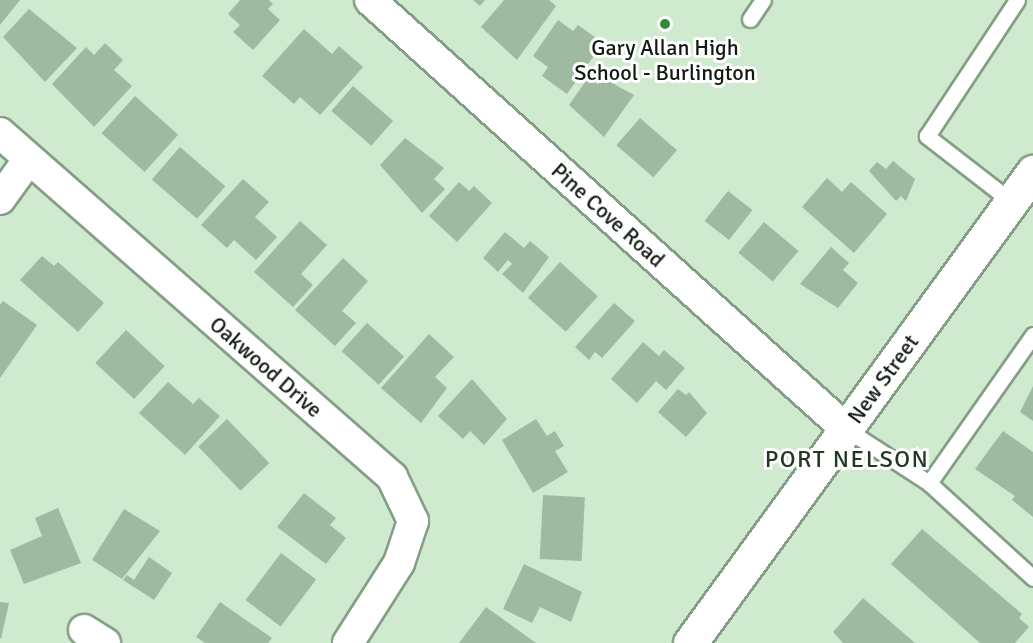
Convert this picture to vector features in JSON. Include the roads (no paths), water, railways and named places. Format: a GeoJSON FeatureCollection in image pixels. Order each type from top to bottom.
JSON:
{"type":"FeatureCollection","features":[{"type":"Feature","properties":{"kind":"main road","name":"New Street"},"geometry":{"type":"LineString","coordinates":[[690,643],[1033,172]]}},
{"type":"Feature","properties":{"kind":"street","name":"Pine Cove Road"},"geometry":{"type":"LineString","coordinates":[[370,0],[846,429]]}},
{"type":"Feature","properties":{"kind":"street","name":"Oakwood Drive"},"geometry":{"type":"LineString","coordinates":[[0,133],[392,477],[413,521],[399,563],[348,643]]}},
{"type":"Feature","properties":{"kind":"street"},"geometry":{"type":"LineString","coordinates":[[0,199],[29,159]]}},
{"type":"Feature","properties":{"kind":"lane"},"geometry":{"type":"LineString","coordinates":[[750,19],[763,0]]}},
{"type":"Feature","properties":{"kind":"lane"},"geometry":{"type":"LineString","coordinates":[[1012,202],[927,136],[1017,0]]}},
{"type":"Feature","properties":{"kind":"lane"},"geometry":{"type":"LineString","coordinates":[[929,483],[1033,335]]}},
{"type":"Feature","properties":{"kind":"lane"},"geometry":{"type":"LineString","coordinates":[[846,429],[929,483],[1033,578]]}},
{"type":"Feature","properties":{"kind":"place","name":"Gary Allan High School - Burlington"},"geometry":{"type":"Point","coordinates":[665,24]}},
{"type":"Feature","properties":{"kind":"district","name":"PORT NELSON"},"geometry":{"type":"Point","coordinates":[847,460]}}]}
